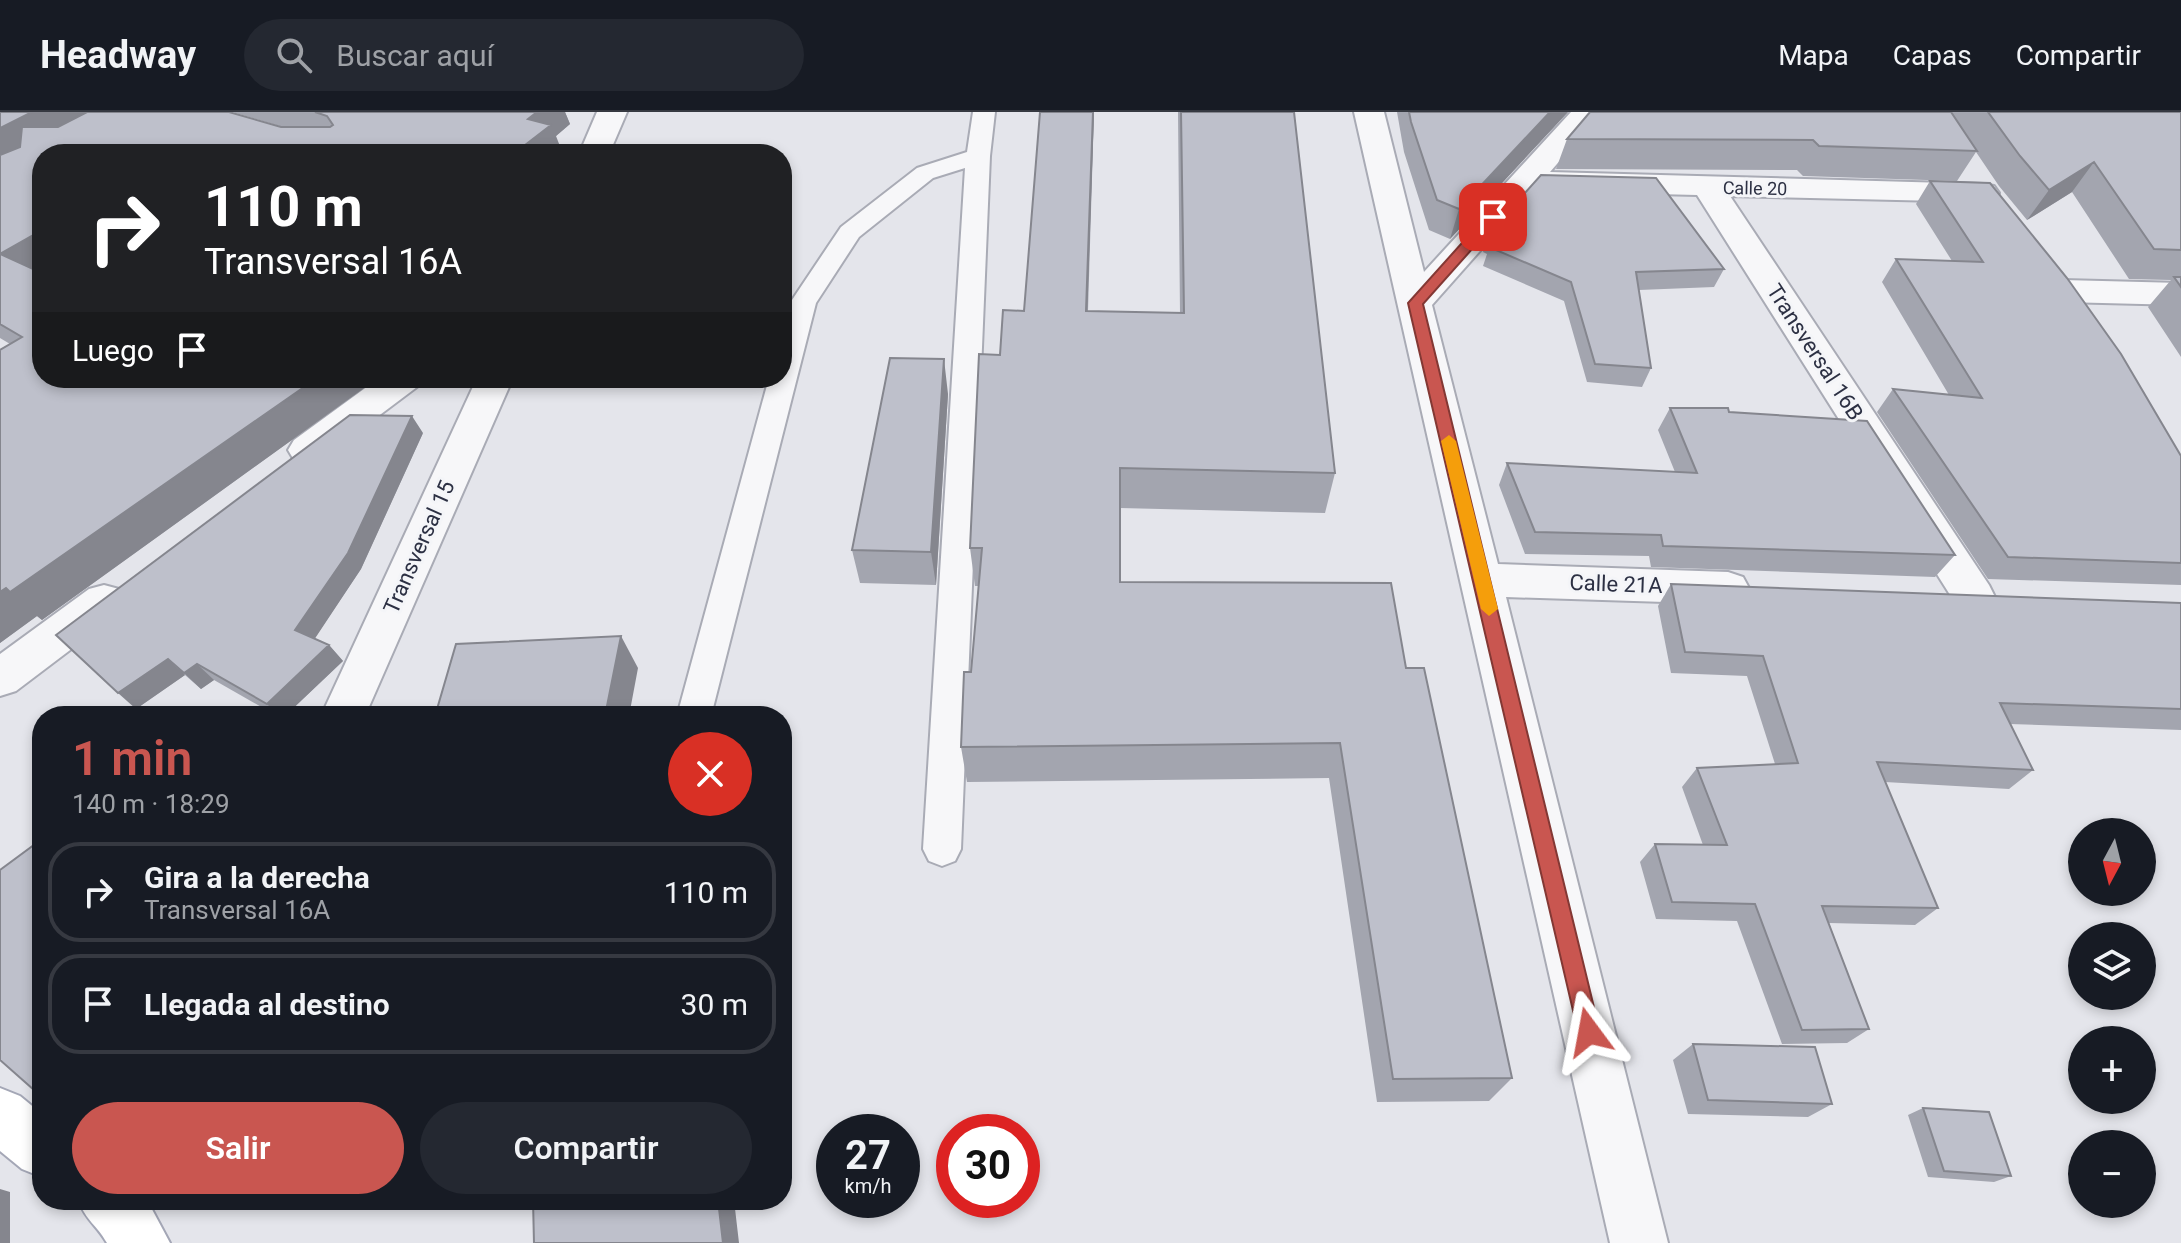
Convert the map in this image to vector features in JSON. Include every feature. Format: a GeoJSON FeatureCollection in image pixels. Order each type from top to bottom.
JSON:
{"type":"FeatureCollection","features":[{"type":"Feature","properties":{"kind":"main road"},"geometry":{"type":"LineString","coordinates":[[0,1116],[32,1141]]}},
{"type":"Feature","properties":{"kind":"street"},"geometry":{"type":"LineString","coordinates":[[598,144],[612,112]]}},
{"type":"Feature","properties":{"kind":"street"},"geometry":{"type":"LineString","coordinates":[[1369,112],[1639,1243]]}},
{"type":"Feature","properties":{"kind":"street"},"geometry":{"type":"LineString","coordinates":[[1415,303],[1587,112]]}},
{"type":"Feature","properties":{"kind":"street","name":"Calle 20"},"geometry":{"type":"LineString","coordinates":[[1525,181],[1708,187],[1994,206],[1962,159]]}},
{"type":"Feature","properties":{"kind":"street","name":"Transversal 16B"},"geometry":{"type":"LineString","coordinates":[[1708,187],[1990,598],[1926,595]]}},
{"type":"Feature","properties":{"kind":"street"},"geometry":{"type":"LineString","coordinates":[[2090,330],[2053,279],[2181,294]]}},
{"type":"Feature","properties":{"kind":"street"},"geometry":{"type":"LineString","coordinates":[[278,472],[391,388]]}},
{"type":"Feature","properties":{"kind":"street","name":"Transversal 15"},"geometry":{"type":"LineString","coordinates":[[347,706],[491,388]]}},
{"type":"Feature","properties":{"kind":"street"},"geometry":{"type":"LineString","coordinates":[[0,678],[139,575]]}},
{"type":"Feature","properties":{"kind":"street","name":"Calle 21A"},"geometry":{"type":"LineString","coordinates":[[1482,580],[1768,590]]}},
{"type":"Feature","properties":{"kind":"lane"},"geometry":{"type":"LineString","coordinates":[[942,849],[978,156],[984,112]]}},
{"type":"Feature","properties":{"kind":"lane"},"geometry":{"type":"LineString","coordinates":[[792,345],[803,303],[850,232],[925,173],[978,156]]}},
{"type":"Feature","properties":{"kind":"lane"},"geometry":{"type":"LineString","coordinates":[[697,706],[781,388]]}},
{"type":"Feature","properties":{"kind":"building"},"geometry":{"type":"Polygon","coordinates":[[[0,112],[32,112],[0,128],[0,112]]]}},
{"type":"Feature","properties":{"kind":"building"},"geometry":{"type":"Polygon","coordinates":[[[87,112],[229,112],[281,127],[330,127],[333,125],[327,116],[315,112],[537,112],[528,119],[551,125],[526,144],[32,144],[32,236],[0,254],[0,155],[20,147],[22,127],[58,127],[87,112]]]}},
{"type":"Feature","properties":{"kind":"building"},"geometry":{"type":"Polygon","coordinates":[[[1040,112],[1093,112],[1086,311],[1184,313],[1181,112],[1294,112],[1335,473],[1120,468],[1120,582],[1391,583],[1406,668],[1424,668],[1512,1078],[1393,1079],[1340,743],[961,747],[964,672],[971,672],[982,548],[970,548],[979,354],[1000,355],[1003,310],[1024,311],[1040,112]]]}},
{"type":"Feature","properties":{"kind":"building"},"geometry":{"type":"Polygon","coordinates":[[[1409,112],[1550,112],[1459,209],[1437,200],[1409,112]]]}},
{"type":"Feature","properties":{"kind":"building"},"geometry":{"type":"Polygon","coordinates":[[[1590,112],[1951,112],[1977,151],[1819,146],[1813,140],[1567,139],[1590,112]]]}},
{"type":"Feature","properties":{"kind":"building"},"geometry":{"type":"Polygon","coordinates":[[[1988,112],[2181,112],[2181,250],[2154,249],[2094,162],[2049,190],[1988,112]]]}},
{"type":"Feature","properties":{"kind":"building"},"geometry":{"type":"Polygon","coordinates":[[[1541,175],[1656,178],[1724,269],[1636,272],[1651,368],[1595,364],[1571,282],[1489,247],[1497,237],[1489,233],[1541,175]]]}},
{"type":"Feature","properties":{"kind":"building"},"geometry":{"type":"Polygon","coordinates":[[[1930,181],[1990,183],[2067,278],[2121,354],[2181,456],[2181,563],[2008,557],[1893,389],[1982,398],[1896,259],[1983,262],[1930,181]]]}},
{"type":"Feature","properties":{"kind":"building"},"geometry":{"type":"Polygon","coordinates":[[[0,254],[32,268],[32,388],[303,388],[10,592],[6,588],[0,592],[0,350],[22,337],[0,324],[0,254]]]}},
{"type":"Feature","properties":{"kind":"building"},"geometry":{"type":"Polygon","coordinates":[[[890,358],[944,359],[931,552],[852,550],[890,358]]]}},
{"type":"Feature","properties":{"kind":"building"},"geometry":{"type":"Polygon","coordinates":[[[1670,408],[1728,408],[1729,412],[1867,421],[1955,555],[1663,546],[1661,535],[1535,532],[1507,463],[1697,473],[1670,408]]]}},
{"type":"Feature","properties":{"kind":"building"},"geometry":{"type":"Polygon","coordinates":[[[350,415],[412,416],[348,553],[295,630],[329,645],[267,704],[197,664],[184,673],[168,659],[118,693],[56,635],[350,415]]]}},
{"type":"Feature","properties":{"kind":"building"},"geometry":{"type":"Polygon","coordinates":[[[1671,584],[2181,603],[2181,709],[2000,703],[2033,770],[1877,762],[1938,908],[1822,906],[1869,1029],[1802,1030],[1755,904],[1672,902],[1655,844],[1727,845],[1697,768],[1798,763],[1763,656],[1685,652],[1671,584]]]}},
{"type":"Feature","properties":{"kind":"building"},"geometry":{"type":"Polygon","coordinates":[[[621,636],[607,706],[438,706],[456,644],[621,636]]]}},
{"type":"Feature","properties":{"kind":"building"},"geometry":{"type":"Polygon","coordinates":[[[32,846],[32,1088],[0,1060],[0,870],[32,846]]]}},
{"type":"Feature","properties":{"kind":"building"},"geometry":{"type":"Polygon","coordinates":[[[1693,1044],[1815,1047],[1832,1104],[1708,1100],[1693,1044]]]}},
{"type":"Feature","properties":{"kind":"building"},"geometry":{"type":"Polygon","coordinates":[[[1923,1108],[1989,1112],[2011,1176],[1944,1171],[1923,1108]]]}},
{"type":"Feature","properties":{"kind":"building"},"geometry":{"type":"Polygon","coordinates":[[[533,1210],[719,1210],[723,1243],[534,1243],[533,1210]]]}},
{"type":"Feature","properties":{"kind":"slow traffic"},"geometry":{"type":"LineString","coordinates":[[1449,441],[1489,609]]}},
{"type":"Feature","properties":{"kind":"route"},"geometry":{"type":"LineString","coordinates":[[1493,217],[1415,303],[1589,1032]]}}]}
